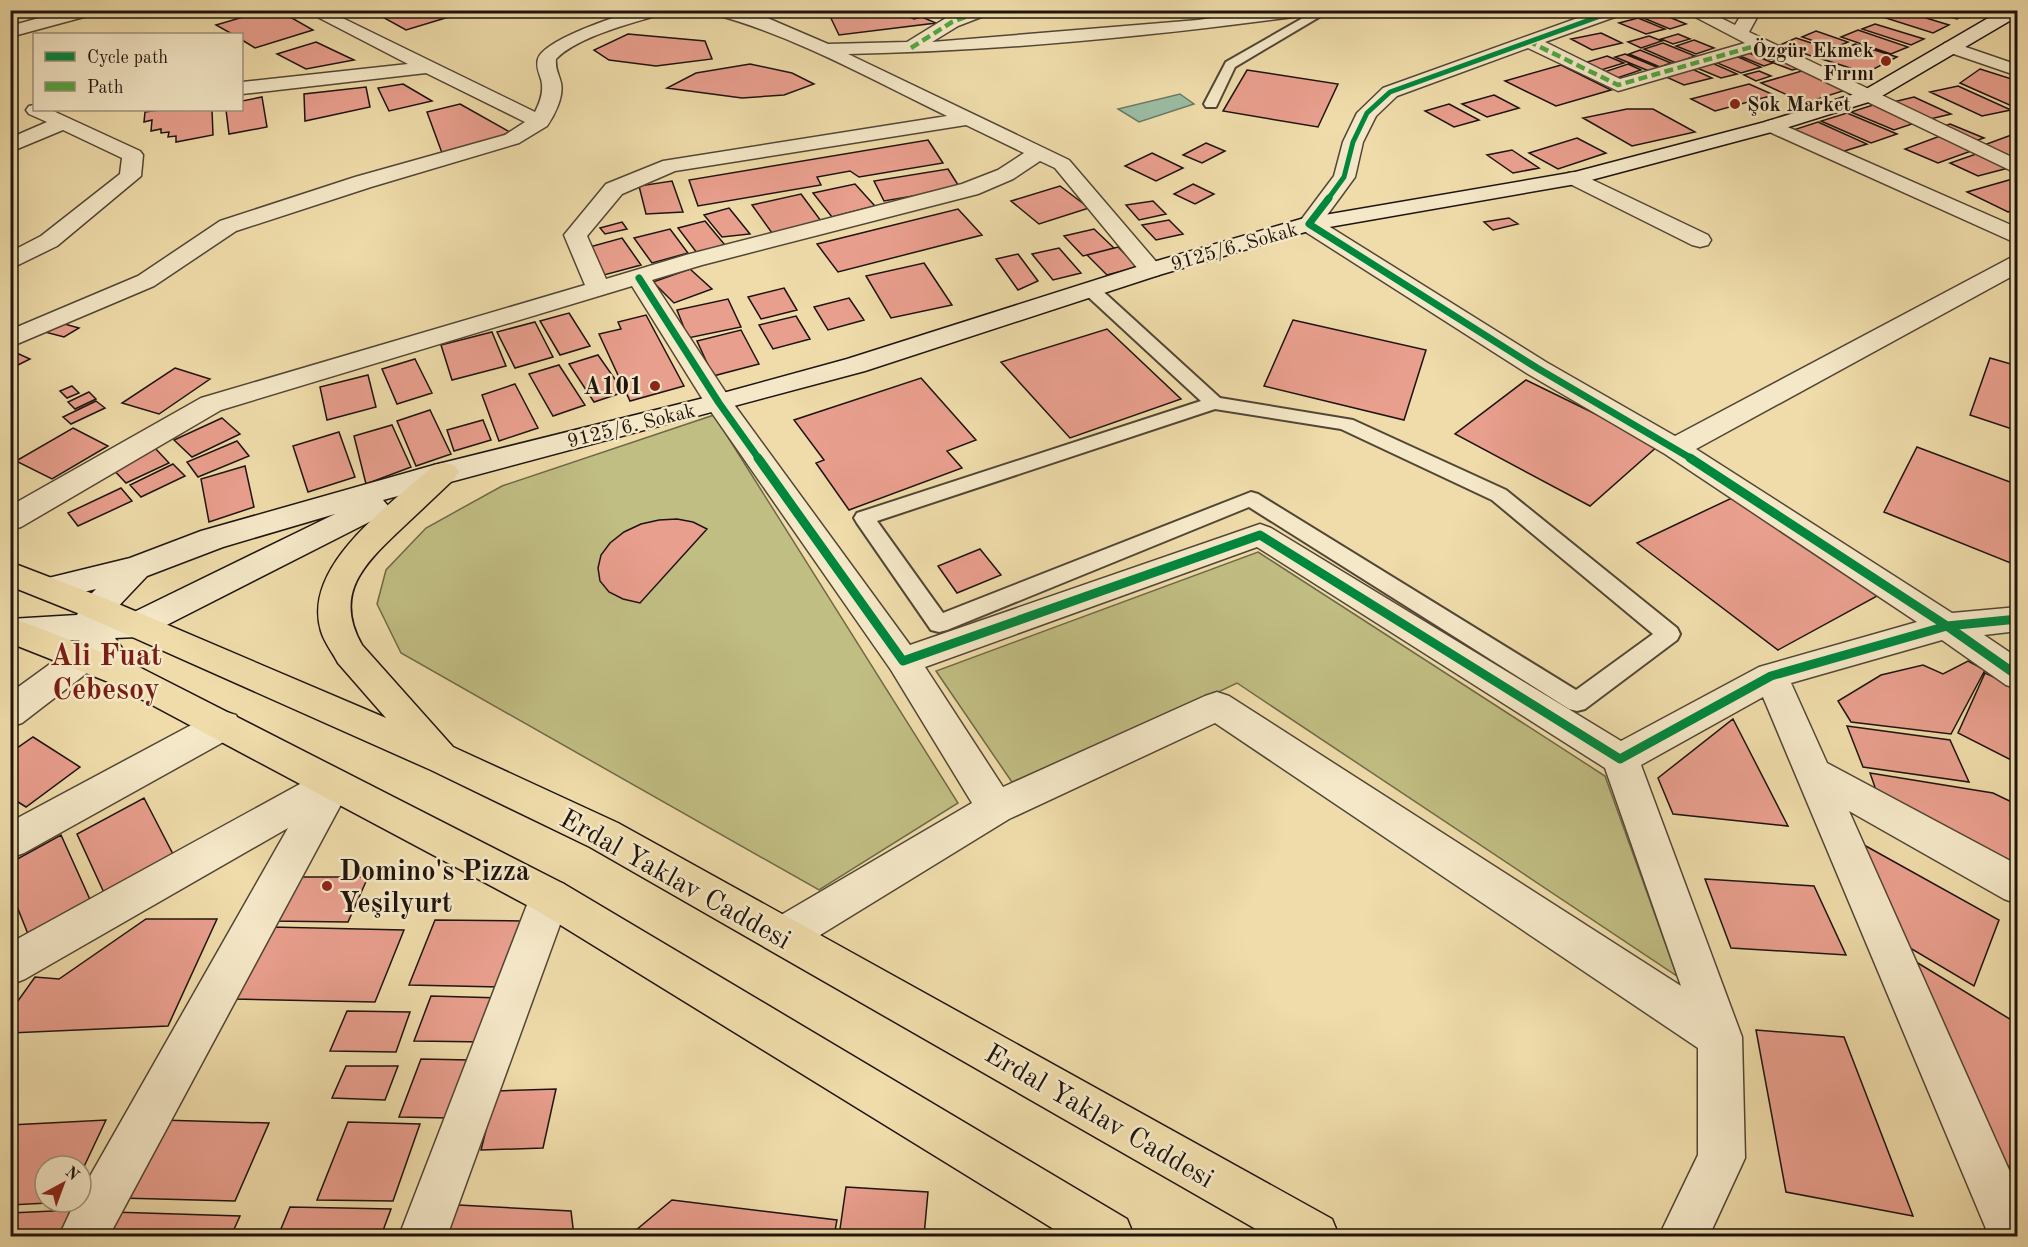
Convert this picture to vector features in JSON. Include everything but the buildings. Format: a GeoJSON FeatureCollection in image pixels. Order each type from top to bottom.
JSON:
{"type":"FeatureCollection","features":[{"type":"Feature","properties":{"kind":"main road"},"geometry":{"type":"LineString","coordinates":[[444,472],[361,549],[343,572],[335,594],[336,630],[350,654],[444,759]]}},
{"type":"Feature","properties":{"kind":"main road","name":"Erdal Yaklav Caddesi"},"geometry":{"type":"LineString","coordinates":[[10,573],[51,588],[90,631],[123,674],[550,897],[1110,1236]]}},
{"type":"Feature","properties":{"kind":"main road","name":"Erdal Yaklav Caddesi"},"geometry":{"type":"LineString","coordinates":[[12,629],[90,631],[137,626],[444,759],[604,835],[1315,1236]]}},
{"type":"Feature","properties":{"kind":"street"},"geometry":{"type":"LineString","coordinates":[[10,32],[89,10]]}},
{"type":"Feature","properties":{"kind":"street"},"geometry":{"type":"LineString","coordinates":[[312,10],[540,122]]}},
{"type":"Feature","properties":{"kind":"street"},"geometry":{"type":"LineString","coordinates":[[10,339],[146,280],[228,226],[363,182],[512,139],[540,122],[550,100],[552,84],[546,70],[547,58],[556,49],[590,33],[655,10]]}},
{"type":"Feature","properties":{"kind":"street"},"geometry":{"type":"LineString","coordinates":[[911,48],[952,22],[983,10]]}},
{"type":"Feature","properties":{"kind":"street"},"geometry":{"type":"LineString","coordinates":[[824,49],[945,47],[1198,25],[1308,10]]}},
{"type":"Feature","properties":{"kind":"street"},"geometry":{"type":"LineString","coordinates":[[1617,10],[1390,92],[1367,113],[1353,142],[1344,177],[1309,224],[1537,368],[1676,448],[1947,626],[2018,676]]}},
{"type":"Feature","properties":{"kind":"street"},"geometry":{"type":"LineString","coordinates":[[1690,10],[2018,168]]}},
{"type":"Feature","properties":{"kind":"street"},"geometry":{"type":"LineString","coordinates":[[1739,34],[1753,10]]}},
{"type":"Feature","properties":{"kind":"street","name":"9125/6. Sokak"},"geometry":{"type":"LineString","coordinates":[[51,588],[136,568],[212,539],[444,472],[719,403],[856,365],[1151,270],[1309,224],[1576,178],[1772,126],[1868,96],[2015,10]]}},
{"type":"Feature","properties":{"kind":"street"},"geometry":{"type":"LineString","coordinates":[[724,11],[759,21],[824,49],[1062,165],[1151,270]]}},
{"type":"Feature","properties":{"kind":"street"},"geometry":{"type":"LineString","coordinates":[[1528,41],[1618,85],[1762,44]]}},
{"type":"Feature","properties":{"kind":"street"},"geometry":{"type":"LineString","coordinates":[[1951,48],[2018,71]]}},
{"type":"Feature","properties":{"kind":"street"},"geometry":{"type":"LineString","coordinates":[[243,88],[430,68]]}},
{"type":"Feature","properties":{"kind":"street"},"geometry":{"type":"LineString","coordinates":[[15,100],[33,107]]}},
{"type":"Feature","properties":{"kind":"street"},"geometry":{"type":"LineString","coordinates":[[10,146],[45,112],[133,155],[130,176],[49,242],[10,262]]}},
{"type":"Feature","properties":{"kind":"street"},"geometry":{"type":"LineString","coordinates":[[598,288],[575,235],[614,189],[670,165],[968,119]]}},
{"type":"Feature","properties":{"kind":"street"},"geometry":{"type":"LineString","coordinates":[[1772,126],[2018,237]]}},
{"type":"Feature","properties":{"kind":"street"},"geometry":{"type":"LineString","coordinates":[[10,520],[211,404],[694,260],[998,180],[1037,153]]}},
{"type":"Feature","properties":{"kind":"street"},"geometry":{"type":"LineString","coordinates":[[1576,178],[1700,240]]}},
{"type":"Feature","properties":{"kind":"street"},"geometry":{"type":"LineString","coordinates":[[1676,448],[2018,263]]}},
{"type":"Feature","properties":{"kind":"street"},"geometry":{"type":"LineString","coordinates":[[639,278],[719,403],[903,661],[996,808]]}},
{"type":"Feature","properties":{"kind":"street","name":"9125/6. Sokak"},"geometry":{"type":"LineString","coordinates":[[137,626],[444,472]]}},
{"type":"Feature","properties":{"kind":"street"},"geometry":{"type":"LineString","coordinates":[[903,661],[1260,534],[1620,759],[1720,1037],[1721,1158],[1684,1236]]}},
{"type":"Feature","properties":{"kind":"street","name":"9125/6. Sokak"},"geometry":{"type":"LineString","coordinates":[[10,713],[90,631],[136,568]]}},
{"type":"Feature","properties":{"kind":"street"},"geometry":{"type":"LineString","coordinates":[[1620,759],[1771,676],[1947,626],[2018,619]]}},
{"type":"Feature","properties":{"kind":"street"},"geometry":{"type":"LineString","coordinates":[[1771,676],[2013,1236]]}},
{"type":"Feature","properties":{"kind":"street"},"geometry":{"type":"LineString","coordinates":[[784,936],[996,808],[1217,706],[1720,1037]]}},
{"type":"Feature","properties":{"kind":"street"},"geometry":{"type":"LineString","coordinates":[[10,841],[223,725]]}},
{"type":"Feature","properties":{"kind":"street"},"geometry":{"type":"LineString","coordinates":[[1813,773],[2018,886]]}},
{"type":"Feature","properties":{"kind":"street"},"geometry":{"type":"LineString","coordinates":[[10,965],[333,784]]}},
{"type":"Feature","properties":{"kind":"street"},"geometry":{"type":"LineString","coordinates":[[83,1236],[333,784]]}},
{"type":"Feature","properties":{"kind":"street"},"geometry":{"type":"LineString","coordinates":[[423,1236],[550,897]]}},
{"type":"Feature","properties":{"kind":"lane"},"geometry":{"type":"LineString","coordinates":[[1211,104],[1230,65],[1326,10]]}},
{"type":"Feature","properties":{"kind":"lane"},"geometry":{"type":"LineString","coordinates":[[1090,289],[1214,403],[1346,424],[1499,495],[1669,634],[1577,702],[1251,499],[939,624],[864,518],[1214,403]]}},
{"type":"Feature","properties":{"kind":"shaded area"},"geometry":{"type":"Polygon","coordinates":[[[1180,94],[1194,104],[1139,122],[1118,109],[1180,94]]]}},
{"type":"Feature","properties":{"kind":"shaded area"},"geometry":{"type":"Polygon","coordinates":[[[714,415],[958,803],[819,890],[401,653],[377,604],[386,570],[426,528],[502,486],[714,415]]]}},
{"type":"Feature","properties":{"kind":"shaded area"},"geometry":{"type":"Polygon","coordinates":[[[1258,552],[1605,776],[1677,976],[1237,683],[1016,788],[936,671],[1258,552]]]}},
{"type":"Feature","properties":{"kind":"marked path"},"geometry":{"type":"LineString","coordinates":[[911,48],[952,22],[983,10]]}},
{"type":"Feature","properties":{"kind":"marked path"},"geometry":{"type":"LineString","coordinates":[[1528,41],[1618,85],[1762,44]]}},
{"type":"Feature","properties":{"kind":"cycle path"},"geometry":{"type":"LineString","coordinates":[[1617,10],[1390,92],[1367,113],[1353,142],[1344,177],[1309,224],[1537,368],[1675,448],[1947,626],[2018,676]]}},
{"type":"Feature","properties":{"kind":"cycle path"},"geometry":{"type":"LineString","coordinates":[[639,278],[719,403],[903,661],[1260,535],[1620,759],[1771,676],[1947,626],[2018,619]]}},
{"type":"Feature","properties":{"kind":"place","name":"Özgür Ekmek Fırını"},"geometry":{"type":"Point","coordinates":[1886,61]}},
{"type":"Feature","properties":{"kind":"place","name":"Şok Market"},"geometry":{"type":"Point","coordinates":[1735,104]}},
{"type":"Feature","properties":{"kind":"place","name":"A101"},"geometry":{"type":"Point","coordinates":[655,386]}},
{"type":"Feature","properties":{"kind":"place","name":"Domino's Pizza Yeşilyurt"},"geometry":{"type":"Point","coordinates":[327,886]}},
{"type":"Feature","properties":{"kind":"district","name":"Ali Fuat Cebesoy"},"geometry":{"type":"Point","coordinates":[106,672]}}]}
